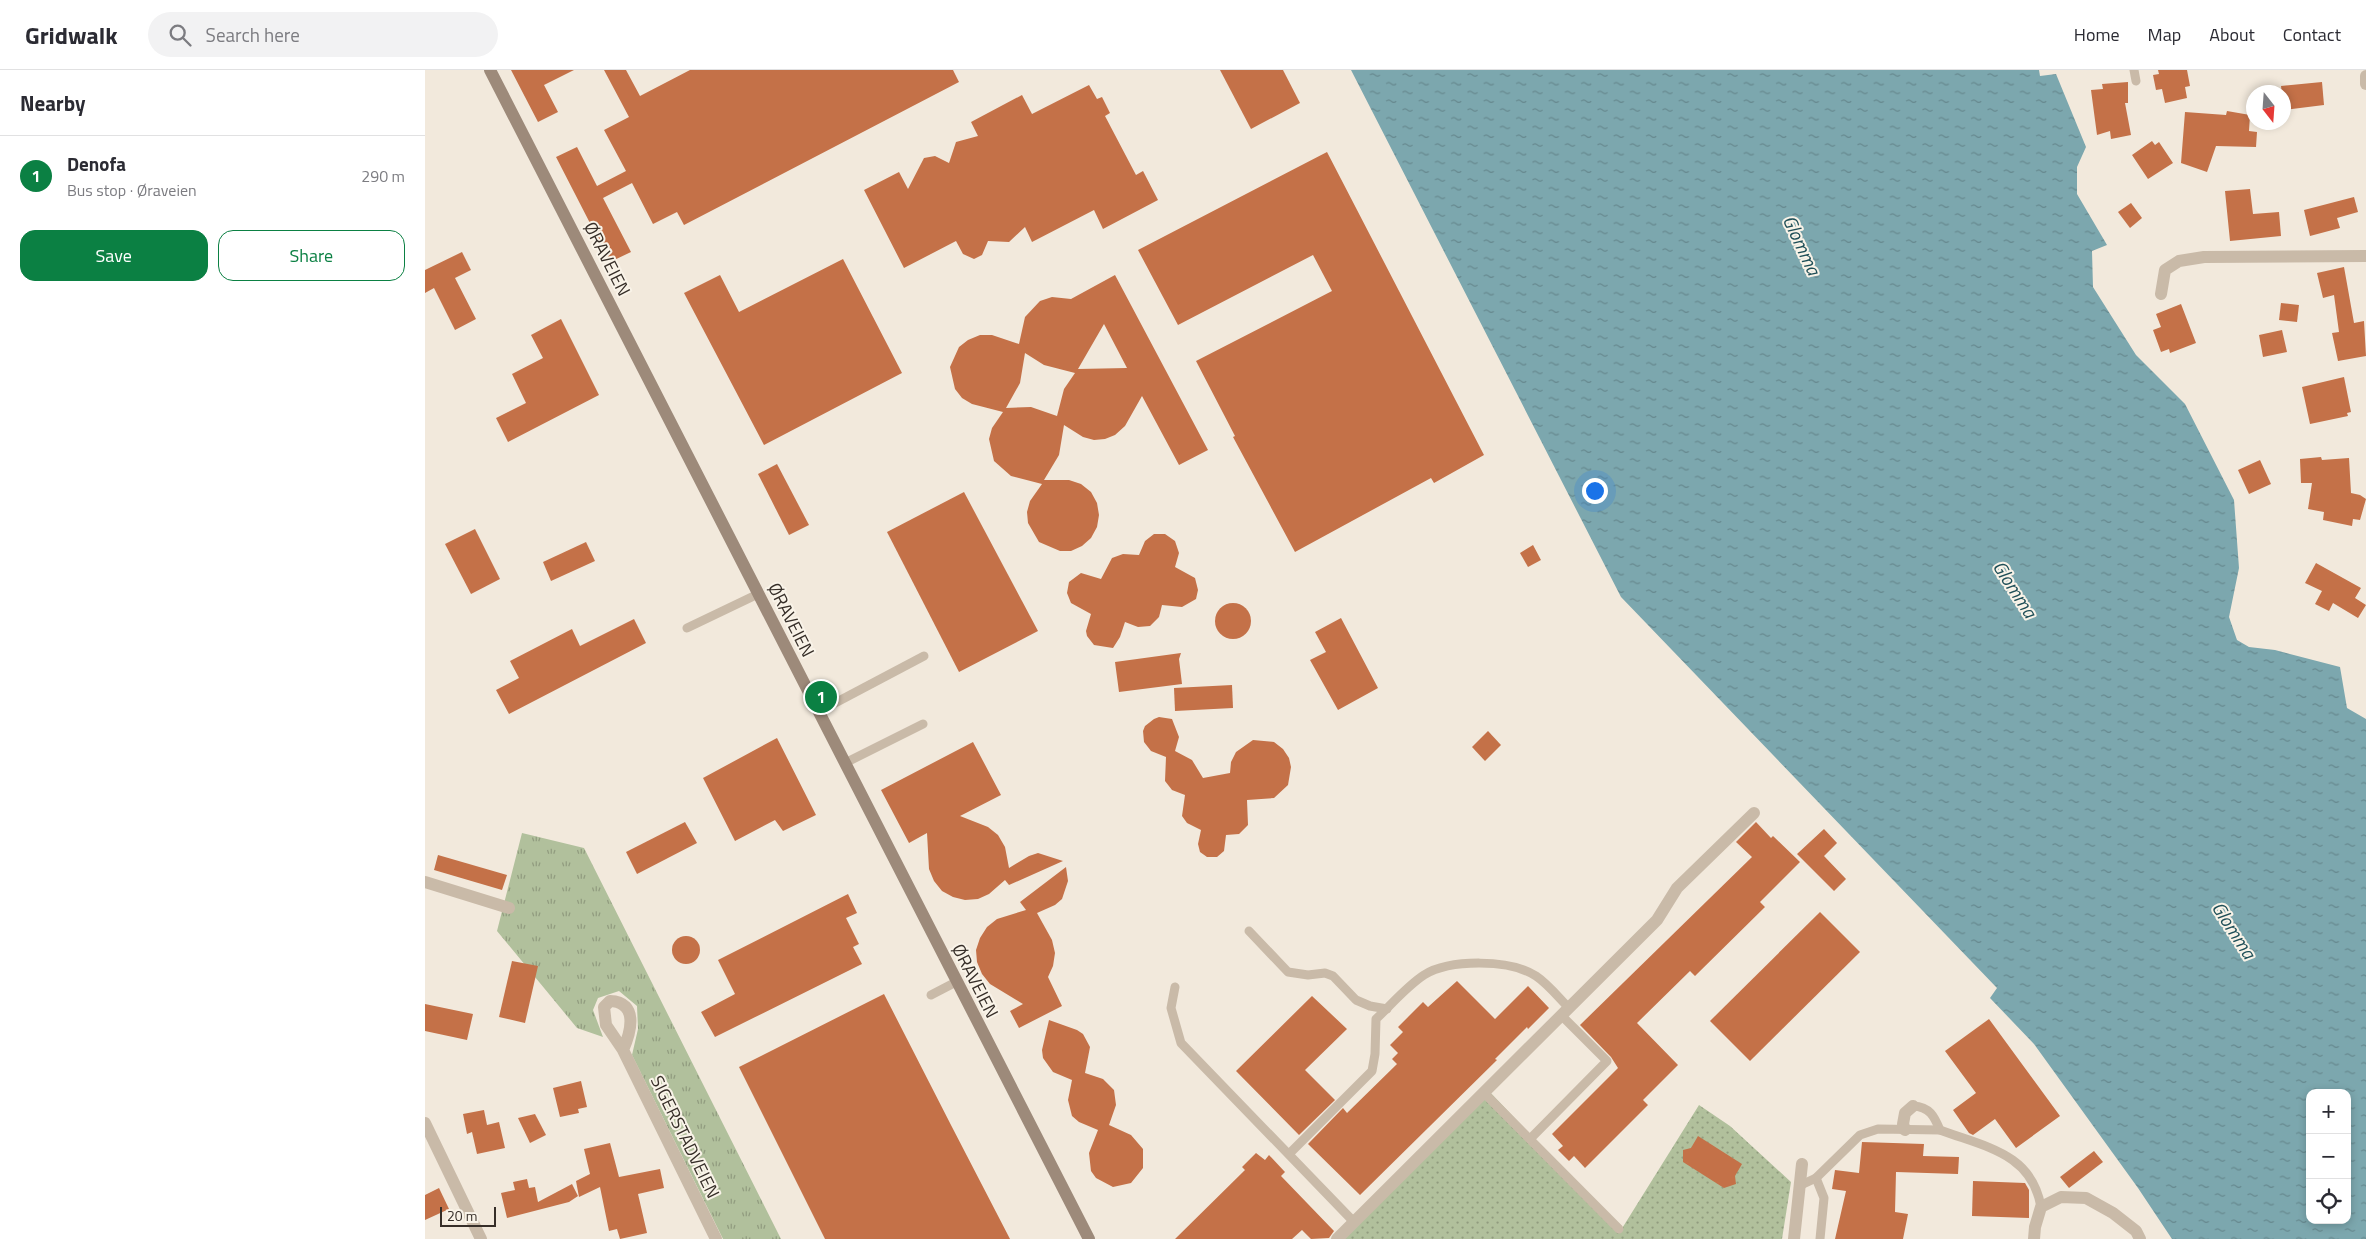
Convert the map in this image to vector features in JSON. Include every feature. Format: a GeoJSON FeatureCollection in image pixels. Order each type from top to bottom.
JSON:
{"type":"FeatureCollection","features":[{"type":"Feature","properties":{"kind":"street","name":"ØRAVEIEN"},"geometry":{"type":"LineString","coordinates":[[490,70],[1089,1239]]}},
{"type":"Feature","properties":{"kind":"street"},"geometry":{"type":"LineString","coordinates":[[2366,76],[2366,84]]}},
{"type":"Feature","properties":{"kind":"street"},"geometry":{"type":"LineString","coordinates":[[2161,294],[2165,270],[2179,261],[2204,257],[2366,256]]}},
{"type":"Feature","properties":{"kind":"street"},"geometry":{"type":"LineString","coordinates":[[1337,1239],[1657,920],[1677,888],[1754,813]]}},
{"type":"Feature","properties":{"kind":"street"},"geometry":{"type":"LineString","coordinates":[[425,882],[509,908]]}},
{"type":"Feature","properties":{"kind":"street","name":"SIGERSTADVEIEN"},"geometry":{"type":"LineString","coordinates":[[623,1050],[716,1239]]}},
{"type":"Feature","properties":{"kind":"street"},"geometry":{"type":"LineString","coordinates":[[1905,1130],[1905,1113],[1913,1106]]}},
{"type":"Feature","properties":{"kind":"street"},"geometry":{"type":"LineString","coordinates":[[425,1123],[481,1239]]}},
{"type":"Feature","properties":{"kind":"street"},"geometry":{"type":"LineString","coordinates":[[1794,1239],[1802,1164]]}},
{"type":"Feature","properties":{"kind":"street"},"geometry":{"type":"LineString","coordinates":[[2034,1239],[2035,1227],[2041,1207],[2061,1198],[2086,1198],[2113,1214],[2136,1231],[2140,1239]]}},
{"type":"Feature","properties":{"kind":"lane"},"geometry":{"type":"LineString","coordinates":[[2135,70],[2136,81]]}},
{"type":"Feature","properties":{"kind":"lane"},"geometry":{"type":"LineString","coordinates":[[687,628],[758,594]]}},
{"type":"Feature","properties":{"kind":"lane"},"geometry":{"type":"LineString","coordinates":[[819,712],[923,656]]}},
{"type":"Feature","properties":{"kind":"lane"},"geometry":{"type":"LineString","coordinates":[[845,763],[923,724]]}},
{"type":"Feature","properties":{"kind":"lane"},"geometry":{"type":"LineString","coordinates":[[1249,931],[1288,972],[1308,975],[1325,973],[1333,976],[1356,1000],[1370,1006],[1387,1009]]}},
{"type":"Feature","properties":{"kind":"lane"},"geometry":{"type":"LineString","coordinates":[[1289,1154],[1371,1071],[1375,1054],[1376,1020],[1429,973],[1449,965],[1496,965],[1535,976],[1607,1061],[1530,1139]]}},
{"type":"Feature","properties":{"kind":"lane"},"geometry":{"type":"LineString","coordinates":[[931,995],[956,982]]}},
{"type":"Feature","properties":{"kind":"lane"},"geometry":{"type":"LineString","coordinates":[[1175,987],[1171,1008],[1181,1043],[1355,1222]]}},
{"type":"Feature","properties":{"kind":"lane"},"geometry":{"type":"LineString","coordinates":[[1484,1093],[1619,1229]]}},
{"type":"Feature","properties":{"kind":"lane"},"geometry":{"type":"LineString","coordinates":[[1913,1106],[1925,1107],[1933,1114],[1940,1130]]}},
{"type":"Feature","properties":{"kind":"lane"},"geometry":{"type":"LineString","coordinates":[[1801,1185],[1816,1178],[1860,1135],[1878,1129],[1940,1130],[2002,1154],[2022,1165],[2039,1194],[2041,1207]]}},
{"type":"Feature","properties":{"kind":"lane"},"geometry":{"type":"LineString","coordinates":[[1816,1178],[1824,1198],[1820,1239]]}},
{"type":"Feature","properties":{"kind":"green space"},"geometry":{"type":"Polygon","coordinates":[[[522,833],[584,848],[781,1239],[723,1239],[632,1055],[638,1029],[637,1006],[619,991],[598,998],[593,1010],[603,1037],[577,1028],[497,931],[522,833]]]}},
{"type":"Feature","properties":{"kind":"green space"},"geometry":{"type":"Polygon","coordinates":[[[1487,1089],[1621,1230],[1699,1105],[1730,1126],[1791,1182],[1782,1239],[1336,1239],[1487,1089]]]}},
{"type":"Feature","properties":{"kind":"water","name":"Glomma"},"geometry":{"type":"Polygon","coordinates":[[[1351,70],[2039,70],[2040,76],[2056,74],[2086,147],[2077,167],[2077,194],[2107,245],[2092,251],[2093,287],[2136,355],[2185,404],[2234,500],[2239,568],[2229,617],[2237,640],[2249,647],[2275,650],[2340,667],[2347,708],[2366,719],[2366,1239],[2172,1239],[2138,1188],[2034,1044],[1990,998],[1997,988],[1621,597],[1351,70]]]}},
{"type":"Feature","properties":{"kind":"building"},"geometry":{"type":"Polygon","coordinates":[[[511,70],[574,70],[544,85],[558,112],[538,122],[511,70]]]}},
{"type":"Feature","properties":{"kind":"building"},"geometry":{"type":"Polygon","coordinates":[[[604,70],[626,70],[640,96],[690,70],[953,70],[959,82],[684,225],[677,212],[653,224],[632,183],[603,198],[631,252],[610,262],[556,157],[577,147],[597,186],[626,171],[604,130],[629,117],[604,70]]]}},
{"type":"Feature","properties":{"kind":"building"},"geometry":{"type":"Polygon","coordinates":[[[1220,70],[1283,70],[1300,103],[1251,129],[1220,70]]]}},
{"type":"Feature","properties":{"kind":"building"},"geometry":{"type":"Polygon","coordinates":[[[2158,70],[2187,70],[2190,86],[2185,87],[2187,98],[2165,103],[2162,89],[2156,90],[2153,75],[2159,74],[2158,70]]]}},
{"type":"Feature","properties":{"kind":"building"},"geometry":{"type":"Polygon","coordinates":[[[2128,82],[2128,103],[2125,103],[2131,135],[2111,139],[2110,131],[2097,135],[2091,90],[2103,89],[2102,84],[2128,82]]]}},
{"type":"Feature","properties":{"kind":"building"},"geometry":{"type":"Polygon","coordinates":[[[2322,82],[2324,105],[2291,109],[2291,85],[2322,82]]]}},
{"type":"Feature","properties":{"kind":"building"},"geometry":{"type":"Polygon","coordinates":[[[1089,85],[1097,99],[1102,97],[1110,113],[1105,116],[1136,175],[1143,171],[1158,200],[1103,229],[1094,210],[1032,242],[1025,227],[1009,242],[988,241],[982,255],[974,259],[963,254],[956,241],[904,268],[864,190],[899,172],[908,189],[924,158],[935,156],[949,163],[956,142],[978,136],[971,122],[1022,95],[1032,114],[1089,85]]]}},
{"type":"Feature","properties":{"kind":"building"},"geometry":{"type":"Polygon","coordinates":[[[2227,111],[2246,114],[2246,130],[2257,132],[2256,147],[2216,146],[2207,172],[2181,163],[2185,112],[2226,115],[2227,111]]]}},
{"type":"Feature","properties":{"kind":"building"},"geometry":{"type":"Polygon","coordinates":[[[2152,141],[2155,145],[2159,142],[2173,163],[2148,179],[2132,155],[2152,141]]]}},
{"type":"Feature","properties":{"kind":"building"},"geometry":{"type":"Polygon","coordinates":[[[1327,152],[1484,455],[1434,483],[1431,478],[1295,552],[1233,437],[1235,436],[1196,361],[1332,291],[1313,255],[1178,325],[1138,250],[1327,152]]]}},
{"type":"Feature","properties":{"kind":"building"},"geometry":{"type":"Polygon","coordinates":[[[2250,189],[2253,214],[2279,212],[2281,236],[2230,241],[2225,191],[2250,189]]]}},
{"type":"Feature","properties":{"kind":"building"},"geometry":{"type":"Polygon","coordinates":[[[2354,197],[2358,212],[2337,218],[2340,228],[2310,236],[2304,210],[2354,197]]]}},
{"type":"Feature","properties":{"kind":"building"},"geometry":{"type":"Polygon","coordinates":[[[2131,203],[2142,218],[2130,228],[2118,212],[2131,203]]]}},
{"type":"Feature","properties":{"kind":"building"},"geometry":{"type":"Polygon","coordinates":[[[462,252],[471,270],[455,278],[476,319],[455,330],[434,288],[425,293],[425,270],[462,252]]]}},
{"type":"Feature","properties":{"kind":"building"},"geometry":{"type":"Polygon","coordinates":[[[843,259],[902,373],[764,445],[684,293],[720,275],[739,312],[843,259]]]}},
{"type":"Feature","properties":{"kind":"building"},"geometry":{"type":"Polygon","coordinates":[[[2344,267],[2354,323],[2364,321],[2366,356],[2338,361],[2332,333],[2339,332],[2334,295],[2323,298],[2317,273],[2344,267]]]}},
{"type":"Feature","properties":{"kind":"building"},"geometry":{"type":"Polygon","coordinates":[[[1115,275],[1208,450],[1179,465],[1142,396],[1125,426],[1115,435],[1105,439],[1094,440],[1083,437],[1064,425],[1059,455],[1044,480],[1069,480],[1081,484],[1091,492],[1097,503],[1099,515],[1097,527],[1091,538],[1082,546],[1071,551],[1060,551],[1039,542],[1028,523],[1027,512],[1030,501],[1042,484],[1011,476],[994,461],[989,439],[992,428],[1003,412],[972,404],[962,398],[955,389],[950,367],[959,347],[968,340],[980,335],[992,335],[1019,344],[1025,317],[1040,301],[1052,297],[1071,299],[1115,275]],[[1104,324],[1078,369],[1127,368],[1104,324]],[[1025,353],[1020,383],[1006,408],[1031,407],[1057,416],[1064,389],[1075,373],[1044,365],[1025,353]]]}},
{"type":"Feature","properties":{"kind":"building"},"geometry":{"type":"Polygon","coordinates":[[[2281,303],[2299,305],[2297,322],[2279,320],[2281,303]]]}},
{"type":"Feature","properties":{"kind":"building"},"geometry":{"type":"Polygon","coordinates":[[[2181,304],[2196,343],[2170,353],[2169,349],[2161,352],[2153,330],[2161,327],[2156,314],[2181,304]]]}},
{"type":"Feature","properties":{"kind":"building"},"geometry":{"type":"Polygon","coordinates":[[[561,319],[599,395],[508,442],[496,418],[526,403],[512,374],[543,358],[531,335],[561,319]]]}},
{"type":"Feature","properties":{"kind":"building"},"geometry":{"type":"Polygon","coordinates":[[[2282,330],[2287,352],[2263,357],[2259,335],[2282,330]]]}},
{"type":"Feature","properties":{"kind":"building"},"geometry":{"type":"Polygon","coordinates":[[[2344,377],[2351,412],[2347,413],[2348,416],[2310,424],[2302,387],[2344,377]]]}},
{"type":"Feature","properties":{"kind":"building"},"geometry":{"type":"Polygon","coordinates":[[[2321,457],[2322,460],[2349,458],[2351,493],[2366,499],[2360,520],[2353,519],[2352,526],[2323,520],[2324,512],[2308,509],[2312,483],[2301,483],[2300,459],[2321,457]]]}},
{"type":"Feature","properties":{"kind":"building"},"geometry":{"type":"Polygon","coordinates":[[[2260,460],[2271,484],[2249,494],[2238,470],[2260,460]]]}},
{"type":"Feature","properties":{"kind":"building"},"geometry":{"type":"Polygon","coordinates":[[[777,464],[809,525],[789,535],[758,474],[777,464]]]}},
{"type":"Feature","properties":{"kind":"building"},"geometry":{"type":"Polygon","coordinates":[[[964,492],[1038,631],[959,672],[887,532],[964,492]]]}},
{"type":"Feature","properties":{"kind":"building"},"geometry":{"type":"Polygon","coordinates":[[[475,529],[500,579],[471,594],[445,544],[475,529]]]}},
{"type":"Feature","properties":{"kind":"building"},"geometry":{"type":"Polygon","coordinates":[[[1154,534],[1165,534],[1175,541],[1179,553],[1175,567],[1195,578],[1198,590],[1196,599],[1182,607],[1162,605],[1159,617],[1150,626],[1138,627],[1125,622],[1120,637],[1113,648],[1094,645],[1087,636],[1086,631],[1091,614],[1071,603],[1067,593],[1069,582],[1081,573],[1101,579],[1112,558],[1123,554],[1139,555],[1145,541],[1154,534]]]}},
{"type":"Feature","properties":{"kind":"building"},"geometry":{"type":"Polygon","coordinates":[[[586,542],[595,561],[551,581],[543,562],[586,542]]]}},
{"type":"Feature","properties":{"kind":"building"},"geometry":{"type":"Polygon","coordinates":[[[1533,545],[1541,560],[1528,567],[1520,553],[1533,545]]]}},
{"type":"Feature","properties":{"kind":"building"},"geometry":{"type":"Polygon","coordinates":[[[2316,563],[2361,588],[2355,598],[2366,605],[2358,618],[2333,603],[2329,611],[2315,604],[2322,591],[2305,583],[2316,563]]]}},
{"type":"Feature","properties":{"kind":"building"},"geometry":{"type":"Polygon","coordinates":[[[1233,603],[1240,604],[1246,608],[1250,614],[1250,628],[1246,634],[1240,638],[1233,639],[1226,638],[1220,634],[1216,628],[1215,621],[1216,614],[1220,608],[1226,604],[1233,603]]]}},
{"type":"Feature","properties":{"kind":"building"},"geometry":{"type":"Polygon","coordinates":[[[1341,618],[1378,688],[1338,710],[1310,660],[1326,652],[1315,632],[1341,618]]]}},
{"type":"Feature","properties":{"kind":"building"},"geometry":{"type":"Polygon","coordinates":[[[634,619],[646,643],[509,714],[496,690],[519,678],[510,661],[572,629],[580,646],[634,619]]]}},
{"type":"Feature","properties":{"kind":"building"},"geometry":{"type":"Polygon","coordinates":[[[1181,653],[1179,659],[1182,684],[1119,692],[1115,662],[1181,653]]]}},
{"type":"Feature","properties":{"kind":"building"},"geometry":{"type":"Polygon","coordinates":[[[1232,685],[1233,708],[1175,711],[1174,688],[1232,685]]]}},
{"type":"Feature","properties":{"kind":"building"},"geometry":{"type":"Polygon","coordinates":[[[1159,717],[1172,719],[1179,737],[1175,751],[1192,760],[1203,778],[1230,773],[1231,762],[1236,752],[1253,740],[1274,742],[1283,749],[1289,758],[1291,767],[1288,785],[1274,798],[1247,800],[1248,825],[1239,834],[1226,835],[1224,851],[1217,857],[1207,857],[1200,852],[1198,844],[1201,830],[1187,823],[1182,816],[1185,795],[1172,790],[1165,781],[1166,757],[1151,751],[1144,742],[1143,731],[1145,726],[1159,717]]]}},
{"type":"Feature","properties":{"kind":"building"},"geometry":{"type":"Polygon","coordinates":[[[1488,731],[1501,745],[1485,761],[1472,747],[1488,731]]]}},
{"type":"Feature","properties":{"kind":"building"},"geometry":{"type":"Polygon","coordinates":[[[777,738],[816,815],[783,831],[775,820],[735,841],[703,778],[777,738]]]}},
{"type":"Feature","properties":{"kind":"building"},"geometry":{"type":"Polygon","coordinates":[[[973,742],[1001,795],[960,816],[988,827],[998,835],[1005,847],[1009,868],[1038,853],[1063,861],[1009,885],[1005,880],[989,894],[978,899],[965,900],[953,897],[942,891],[934,881],[929,869],[927,833],[909,843],[881,790],[973,742]]]}},
{"type":"Feature","properties":{"kind":"building"},"geometry":{"type":"Polygon","coordinates":[[[685,822],[697,843],[637,874],[626,852],[685,822]]]}},
{"type":"Feature","properties":{"kind":"building"},"geometry":{"type":"Polygon","coordinates":[[[1756,822],[1771,838],[1773,836],[1800,862],[1760,902],[1765,907],[1695,976],[1690,971],[1637,1023],[1678,1065],[1643,1100],[1648,1105],[1585,1168],[1574,1156],[1569,1161],[1558,1150],[1563,1146],[1552,1134],[1618,1068],[1611,1057],[1580,1025],[1752,857],[1736,842],[1756,822]]]}},
{"type":"Feature","properties":{"kind":"building"},"geometry":{"type":"Polygon","coordinates":[[[1824,829],[1837,843],[1824,856],[1846,879],[1834,891],[1797,854],[1824,829]]]}},
{"type":"Feature","properties":{"kind":"building"},"geometry":{"type":"Polygon","coordinates":[[[438,855],[507,875],[502,890],[434,870],[438,855]]]}},
{"type":"Feature","properties":{"kind":"building"},"geometry":{"type":"Polygon","coordinates":[[[1066,867],[1068,881],[1062,899],[1055,905],[1037,913],[1052,940],[1055,953],[1053,966],[1048,977],[1062,1006],[1019,1028],[1010,1011],[1023,1004],[990,984],[982,974],[977,962],[976,950],[980,938],[987,927],[997,919],[1026,910],[1020,902],[1066,867]]]}},
{"type":"Feature","properties":{"kind":"building"},"geometry":{"type":"Polygon","coordinates":[[[848,894],[857,913],[846,918],[859,944],[853,947],[862,964],[715,1037],[701,1012],[735,994],[718,960],[848,894]]]}},
{"type":"Feature","properties":{"kind":"building"},"geometry":{"type":"Polygon","coordinates":[[[1820,912],[1860,952],[1750,1061],[1710,1021],[1820,912]]]}},
{"type":"Feature","properties":{"kind":"building"},"geometry":{"type":"Polygon","coordinates":[[[686,936],[696,940],[700,950],[696,960],[686,964],[676,960],[672,950],[676,940],[686,936]]]}},
{"type":"Feature","properties":{"kind":"building"},"geometry":{"type":"Polygon","coordinates":[[[512,961],[538,966],[525,1023],[499,1017],[512,961]]]}},
{"type":"Feature","properties":{"kind":"building"},"geometry":{"type":"Polygon","coordinates":[[[1457,981],[1495,1019],[1528,986],[1549,1008],[1528,1029],[1527,1027],[1495,1059],[1497,1060],[1360,1195],[1308,1144],[1343,1108],[1347,1113],[1397,1064],[1392,1059],[1398,1053],[1390,1045],[1403,1032],[1398,1027],[1423,1002],[1428,1007],[1457,981]]]}},
{"type":"Feature","properties":{"kind":"building"},"geometry":{"type":"Polygon","coordinates":[[[884,994],[1010,1239],[825,1239],[739,1067],[884,994]]]}},
{"type":"Feature","properties":{"kind":"building"},"geometry":{"type":"Polygon","coordinates":[[[1312,996],[1347,1029],[1305,1070],[1335,1100],[1299,1135],[1236,1071],[1312,996]]]}},
{"type":"Feature","properties":{"kind":"building"},"geometry":{"type":"Polygon","coordinates":[[[425,1004],[473,1014],[467,1040],[425,1031],[425,1004]]]}},
{"type":"Feature","properties":{"kind":"building"},"geometry":{"type":"Polygon","coordinates":[[[1989,1019],[2060,1116],[2016,1148],[1995,1119],[1973,1135],[1969,1133],[1953,1110],[1976,1093],[1945,1051],[1989,1019]]]}},
{"type":"Feature","properties":{"kind":"building"},"geometry":{"type":"Polygon","coordinates":[[[1049,1020],[1083,1034],[1090,1047],[1085,1073],[1103,1079],[1114,1090],[1116,1105],[1109,1125],[1131,1135],[1143,1149],[1143,1168],[1131,1183],[1113,1187],[1096,1178],[1091,1171],[1089,1153],[1098,1130],[1079,1122],[1072,1116],[1068,1100],[1072,1080],[1053,1072],[1043,1058],[1042,1050],[1049,1020]]]}},
{"type":"Feature","properties":{"kind":"building"},"geometry":{"type":"Polygon","coordinates":[[[581,1081],[587,1107],[578,1109],[579,1113],[560,1117],[553,1088],[581,1081]]]}},
{"type":"Feature","properties":{"kind":"building"},"geometry":{"type":"Polygon","coordinates":[[[484,1110],[487,1125],[499,1122],[505,1148],[477,1154],[472,1132],[467,1134],[463,1114],[484,1110]]]}},
{"type":"Feature","properties":{"kind":"building"},"geometry":{"type":"Polygon","coordinates":[[[535,1114],[546,1135],[530,1143],[518,1118],[535,1114]]]}},
{"type":"Feature","properties":{"kind":"building"},"geometry":{"type":"Polygon","coordinates":[[[1698,1136],[1742,1164],[1735,1176],[1736,1184],[1724,1188],[1683,1162],[1683,1150],[1691,1148],[1698,1136]]]}},
{"type":"Feature","properties":{"kind":"building"},"geometry":{"type":"Polygon","coordinates":[[[1862,1142],[1924,1144],[1923,1156],[1959,1157],[1958,1174],[1896,1172],[1895,1212],[1908,1214],[1903,1239],[1835,1239],[1846,1191],[1832,1189],[1835,1170],[1859,1173],[1862,1142]]]}},
{"type":"Feature","properties":{"kind":"building"},"geometry":{"type":"Polygon","coordinates":[[[610,1143],[619,1177],[660,1169],[664,1188],[638,1194],[647,1233],[620,1239],[617,1229],[609,1231],[600,1187],[579,1197],[576,1181],[590,1174],[584,1149],[610,1143]]]}},
{"type":"Feature","properties":{"kind":"building"},"geometry":{"type":"Polygon","coordinates":[[[2094,1151],[2103,1162],[2069,1188],[2060,1177],[2094,1151]]]}},
{"type":"Feature","properties":{"kind":"building"},"geometry":{"type":"Polygon","coordinates":[[[1256,1153],[1265,1160],[1269,1155],[1285,1172],[1281,1176],[1334,1231],[1329,1238],[1311,1239],[1302,1230],[1292,1239],[1175,1239],[1245,1170],[1242,1167],[1256,1153]]]}},
{"type":"Feature","properties":{"kind":"building"},"geometry":{"type":"Polygon","coordinates":[[[527,1179],[529,1188],[535,1187],[538,1202],[572,1184],[578,1196],[569,1202],[507,1218],[501,1193],[515,1190],[513,1182],[527,1179]]]}},
{"type":"Feature","properties":{"kind":"building"},"geometry":{"type":"Polygon","coordinates":[[[1973,1181],[2025,1183],[2029,1190],[2029,1218],[1972,1216],[1973,1181]]]}},
{"type":"Feature","properties":{"kind":"building"},"geometry":{"type":"Polygon","coordinates":[[[439,1188],[449,1209],[425,1220],[425,1195],[439,1188]]]}},
{"type":"Feature","properties":{"kind":"place","name":"Denofa"},"geometry":{"type":"Point","coordinates":[821,697]}}]}
